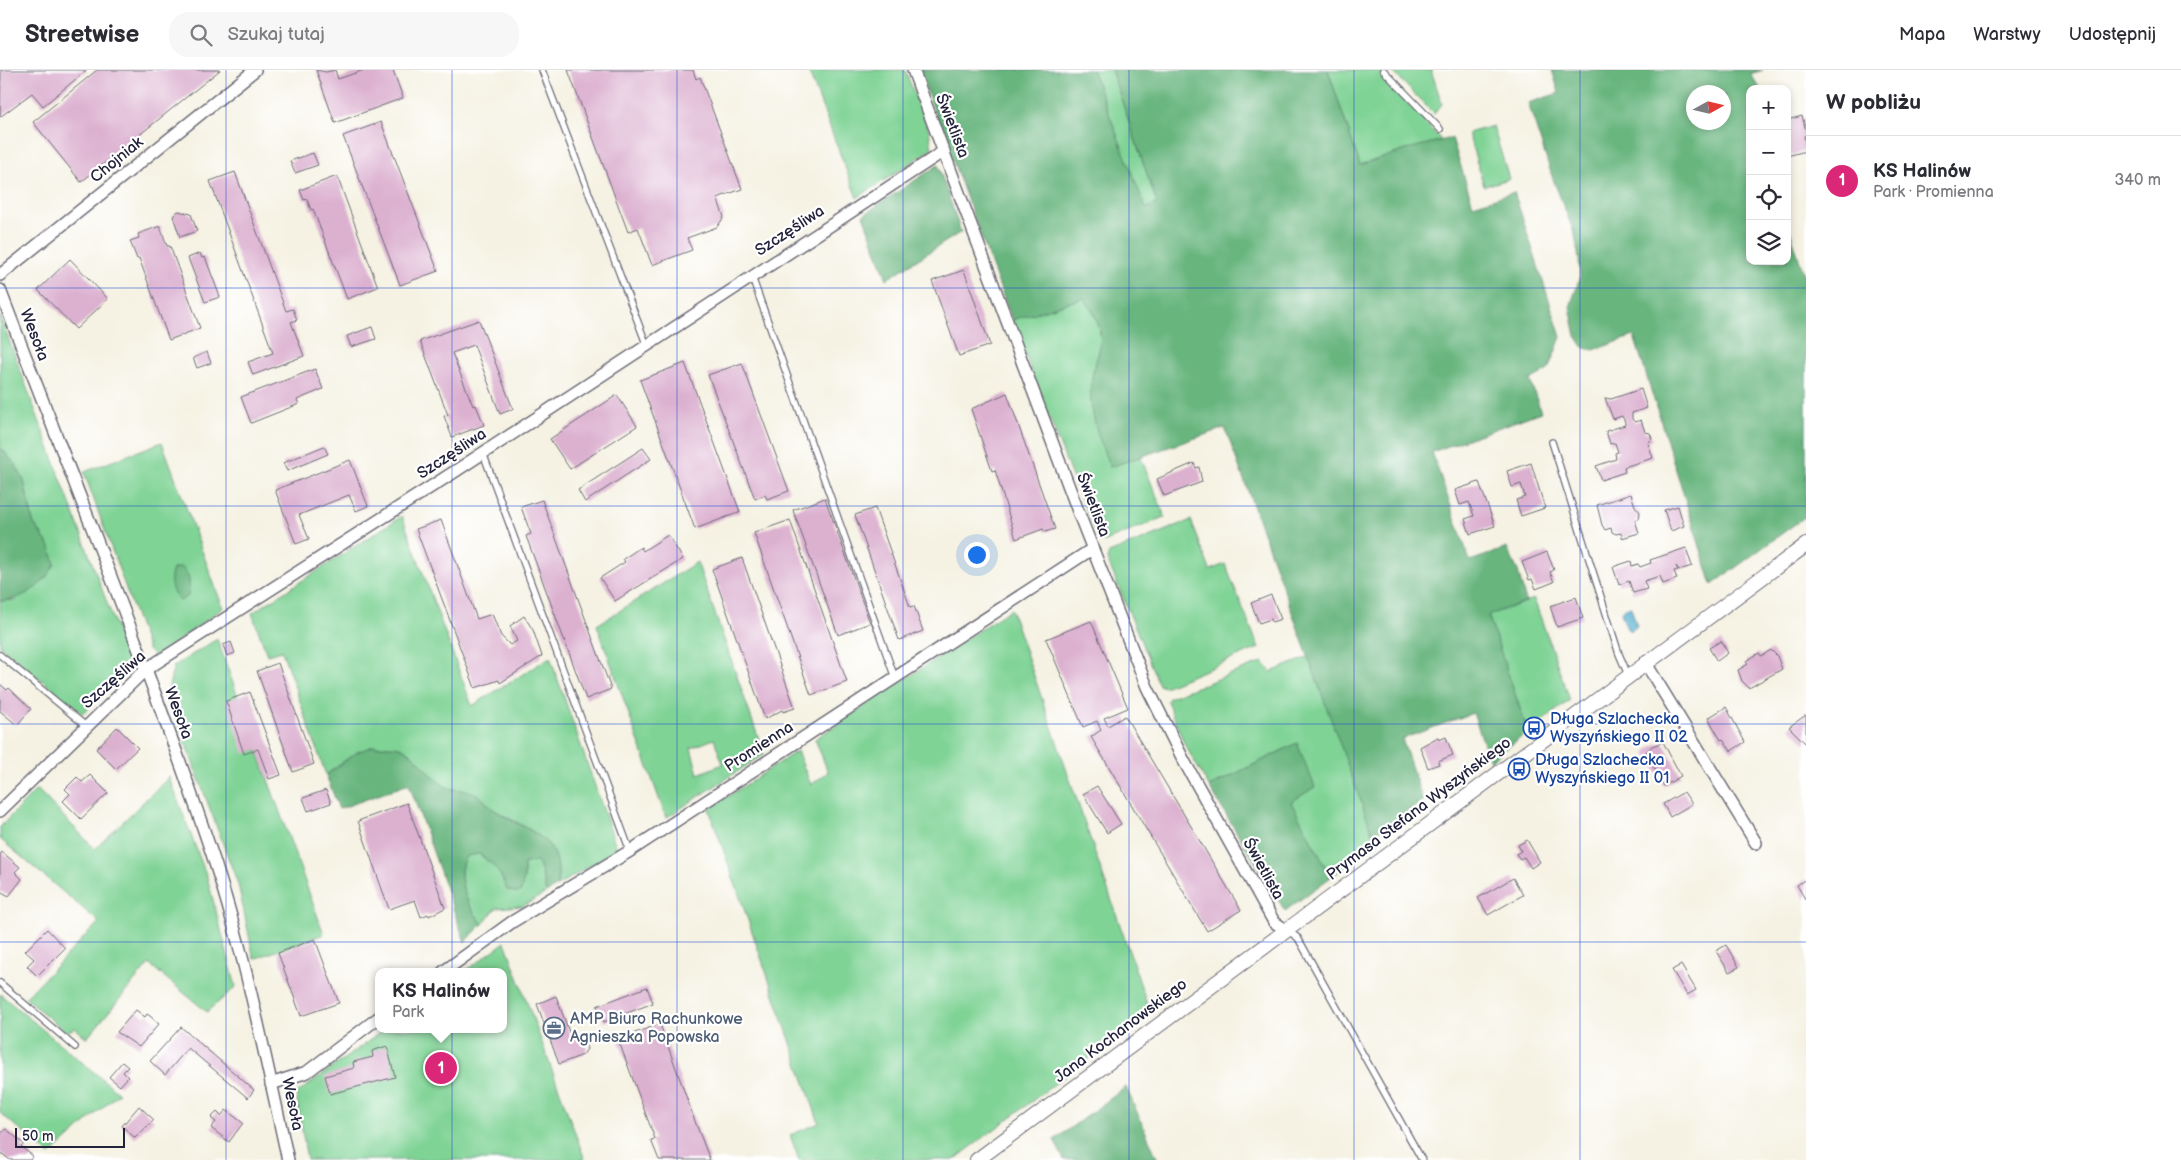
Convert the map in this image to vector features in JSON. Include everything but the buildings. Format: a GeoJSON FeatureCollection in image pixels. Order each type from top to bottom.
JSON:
{"type":"FeatureCollection","features":[{"type":"Feature","properties":{"kind":"street","name":"Chojniak"},"geometry":{"type":"LineString","coordinates":[[0,275],[255,70]]}},
{"type":"Feature","properties":{"kind":"street","name":"Świetlista"},"geometry":{"type":"LineString","coordinates":[[913,70],[1092,549],[1148,687],[1184,761],[1274,922],[1286,930]]}},
{"type":"Feature","properties":{"kind":"street","name":"Szczęśliwa"},"geometry":{"type":"LineString","coordinates":[[0,811],[145,670],[483,453],[944,151]]}},
{"type":"Feature","properties":{"kind":"street","name":"Wesoła"},"geometry":{"type":"LineString","coordinates":[[0,290],[145,670],[211,853],[240,949],[288,1160]]}},
{"type":"Feature","properties":{"kind":"street","name":"Prymasa Stefana Wyszyńskiego"},"geometry":{"type":"LineString","coordinates":[[1286,930],[1806,545]]}},
{"type":"Feature","properties":{"kind":"street","name":"Promienna"},"geometry":{"type":"LineString","coordinates":[[448,968],[512,922],[630,851],[1092,549]]}},
{"type":"Feature","properties":{"kind":"street"},"geometry":{"type":"LineString","coordinates":[[1646,662],[1756,843]]}},
{"type":"Feature","properties":{"kind":"street","name":"Jana Kochanowskiego"},"geometry":{"type":"LineString","coordinates":[[977,1160],[1286,930]]}},
{"type":"Feature","properties":{"kind":"street"},"geometry":{"type":"LineString","coordinates":[[271,1084],[307,1072],[375,1020]]}},
{"type":"Feature","properties":{"kind":"lane"},"geometry":{"type":"LineString","coordinates":[[542,70],[647,346]]}},
{"type":"Feature","properties":{"kind":"lane"},"geometry":{"type":"LineString","coordinates":[[1384,70],[1440,129]]}},
{"type":"Feature","properties":{"kind":"lane"},"geometry":{"type":"LineString","coordinates":[[751,276],[895,678]]}},
{"type":"Feature","properties":{"kind":"lane"},"geometry":{"type":"LineString","coordinates":[[1552,442],[1619,654],[1628,675]]}},
{"type":"Feature","properties":{"kind":"lane"},"geometry":{"type":"LineString","coordinates":[[483,453],[630,851]]}},
{"type":"Feature","properties":{"kind":"lane"},"geometry":{"type":"LineString","coordinates":[[0,656],[86,726]]}},
{"type":"Feature","properties":{"kind":"lane"},"geometry":{"type":"LineString","coordinates":[[1286,930],[1298,938],[1422,1160]]}},
{"type":"Feature","properties":{"kind":"lane"},"geometry":{"type":"LineString","coordinates":[[0,984],[75,1046]]}},
{"type":"Feature","properties":{"kind":"green space"},"geometry":{"type":"Polygon","coordinates":[[[808,70],[905,70],[929,130],[932,149],[857,198],[808,70]]]}},
{"type":"Feature","properties":{"kind":"green space"},"geometry":{"type":"Polygon","coordinates":[[[919,70],[1092,70],[1146,209],[1157,203],[1111,70],[1328,70],[1360,165],[1415,147],[1452,138],[1473,205],[1514,192],[1561,337],[1548,370],[1530,380],[1541,412],[1432,452],[1470,561],[1507,548],[1518,571],[1526,602],[1488,615],[1528,732],[1490,761],[1473,713],[1402,739],[1423,801],[1373,835],[1225,428],[1110,467],[1098,434],[1091,400],[1093,372],[1101,340],[1094,315],[1084,298],[1012,320],[919,70]]]}},
{"type":"Feature","properties":{"kind":"green space"},"geometry":{"type":"Polygon","coordinates":[[[1092,70],[1111,70],[1157,203],[1145,209],[1092,70]]]}},
{"type":"Feature","properties":{"kind":"green space"},"geometry":{"type":"Polygon","coordinates":[[[1328,70],[1378,70],[1441,140],[1360,166],[1328,70]]]}},
{"type":"Feature","properties":{"kind":"green space"},"geometry":{"type":"Polygon","coordinates":[[[1391,70],[1431,70],[1442,104],[1434,114],[1391,70]]]}},
{"type":"Feature","properties":{"kind":"green space"},"geometry":{"type":"Polygon","coordinates":[[[1552,70],[1763,70],[1750,74],[1758,85],[1746,85],[1746,265],[1791,265],[1791,234],[1806,281],[1806,516],[1712,585],[1634,336],[1594,350],[1584,348],[1576,336],[1570,307],[1580,277],[1575,235],[1553,179],[1528,103],[1559,93],[1552,70]]]}},
{"type":"Feature","properties":{"kind":"green space"},"geometry":{"type":"Polygon","coordinates":[[[1493,126],[1509,179],[1484,186],[1468,133],[1493,126]]]}},
{"type":"Feature","properties":{"kind":"green space"},"geometry":{"type":"Polygon","coordinates":[[[938,165],[961,232],[887,279],[863,215],[938,165]]]}},
{"type":"Feature","properties":{"kind":"green space"},"geometry":{"type":"Polygon","coordinates":[[[1084,298],[1094,315],[1101,340],[1093,372],[1091,400],[1096,426],[1110,467],[1140,455],[1165,517],[1103,542],[1098,539],[1072,477],[1012,320],[1084,298]]]}},
{"type":"Feature","properties":{"kind":"green space"},"geometry":{"type":"Polygon","coordinates":[[[0,316],[131,667],[83,714],[0,646],[0,601],[15,600],[50,547],[33,522],[24,481],[15,464],[0,447],[0,316]]]}},
{"type":"Feature","properties":{"kind":"green space"},"geometry":{"type":"Polygon","coordinates":[[[162,442],[223,608],[154,656],[148,650],[84,472],[162,442]]]}},
{"type":"Feature","properties":{"kind":"green space"},"geometry":{"type":"Polygon","coordinates":[[[0,447],[15,464],[24,481],[33,522],[50,547],[55,564],[45,579],[32,590],[9,600],[0,601],[0,447]]]}},
{"type":"Feature","properties":{"kind":"green space"},"geometry":{"type":"Polygon","coordinates":[[[402,516],[472,706],[550,657],[617,849],[557,886],[558,870],[555,858],[550,847],[542,838],[493,809],[477,795],[444,786],[416,758],[404,749],[387,746],[367,749],[342,762],[326,775],[282,651],[267,655],[252,613],[402,516]]]}},
{"type":"Feature","properties":{"kind":"green space"},"geometry":{"type":"Polygon","coordinates":[[[1191,520],[1210,570],[1225,564],[1259,648],[1164,687],[1159,685],[1107,559],[1109,553],[1191,520]]]}},
{"type":"Feature","properties":{"kind":"green space"},"geometry":{"type":"Polygon","coordinates":[[[697,562],[764,754],[666,818],[597,625],[697,562]],[[714,739],[691,748],[698,774],[723,764],[714,739]]]}},
{"type":"Feature","properties":{"kind":"green space"},"geometry":{"type":"Polygon","coordinates":[[[181,567],[187,573],[189,584],[188,596],[180,601],[172,590],[171,578],[173,569],[181,567]]]}},
{"type":"Feature","properties":{"kind":"green space"},"geometry":{"type":"Polygon","coordinates":[[[1534,599],[1570,700],[1528,732],[1488,615],[1534,599]]]}},
{"type":"Feature","properties":{"kind":"green space"},"geometry":{"type":"Polygon","coordinates":[[[1011,609],[1150,1012],[954,1160],[799,1160],[790,1135],[819,1123],[709,809],[797,751],[811,785],[828,772],[815,739],[1011,609]]]}},
{"type":"Feature","properties":{"kind":"green space"},"geometry":{"type":"Polygon","coordinates":[[[217,639],[324,934],[254,959],[238,884],[167,694],[174,666],[217,639]]]}},
{"type":"Feature","properties":{"kind":"green space"},"geometry":{"type":"Polygon","coordinates":[[[1309,657],[1378,843],[1331,877],[1290,802],[1297,743],[1209,787],[1185,745],[1167,701],[1170,697],[1263,662],[1271,672],[1309,657]]]}},
{"type":"Feature","properties":{"kind":"green space"},"geometry":{"type":"Polygon","coordinates":[[[1297,743],[1315,787],[1291,802],[1331,877],[1285,911],[1209,787],[1297,743]]]}},
{"type":"Feature","properties":{"kind":"green space"},"geometry":{"type":"Polygon","coordinates":[[[373,746],[397,746],[406,750],[443,785],[476,794],[496,811],[542,838],[550,846],[556,857],[558,870],[557,886],[546,893],[541,870],[537,862],[524,863],[524,878],[521,891],[517,893],[507,890],[499,874],[484,858],[479,854],[466,856],[462,864],[461,873],[464,892],[472,910],[483,924],[465,942],[409,784],[339,809],[326,775],[357,752],[373,746]]]}},
{"type":"Feature","properties":{"kind":"green space"},"geometry":{"type":"Polygon","coordinates":[[[169,777],[207,877],[236,987],[207,1012],[149,964],[87,1038],[75,1028],[66,1032],[25,998],[99,922],[0,839],[0,827],[37,789],[95,849],[169,777]]]}},
{"type":"Feature","properties":{"kind":"green space"},"geometry":{"type":"Polygon","coordinates":[[[479,854],[498,869],[507,890],[524,879],[524,863],[537,862],[541,870],[546,893],[523,906],[496,908],[483,924],[472,910],[464,892],[461,873],[462,864],[466,856],[479,854]]]}},
{"type":"Feature","properties":{"kind":"green space"},"geometry":{"type":"Polygon","coordinates":[[[505,942],[585,1160],[307,1160],[296,1094],[380,1033],[507,1033],[507,968],[469,968],[505,942]]]}},
{"type":"Feature","properties":{"kind":"green space"},"geometry":{"type":"Polygon","coordinates":[[[0,994],[119,1093],[50,1155],[0,1113],[0,994]]]}},
{"type":"Feature","properties":{"kind":"green space"},"geometry":{"type":"Polygon","coordinates":[[[1126,1087],[1158,1160],[1064,1160],[1054,1140],[1126,1087]]]}},
{"type":"Feature","properties":{"kind":"water"},"geometry":{"type":"Polygon","coordinates":[[[1631,607],[1637,626],[1631,631],[1627,629],[1621,612],[1624,608],[1631,607]]]}},
{"type":"Feature","properties":{"kind":"place","name":"Długa Szlachecka Wyszyńskiego II 02"},"geometry":{"type":"Point","coordinates":[1534,728]}},
{"type":"Feature","properties":{"kind":"place","name":"Długa Szlachecka Wyszyńskiego II 01"},"geometry":{"type":"Point","coordinates":[1519,769]}},
{"type":"Feature","properties":{"kind":"place","name":"AMP Biuro Rachunkowe Agnieszka Popowska"},"geometry":{"type":"Point","coordinates":[554,1028]}},
{"type":"Feature","properties":{"kind":"place","name":"KS Halinów"},"geometry":{"type":"Point","coordinates":[441,1068]}}]}
